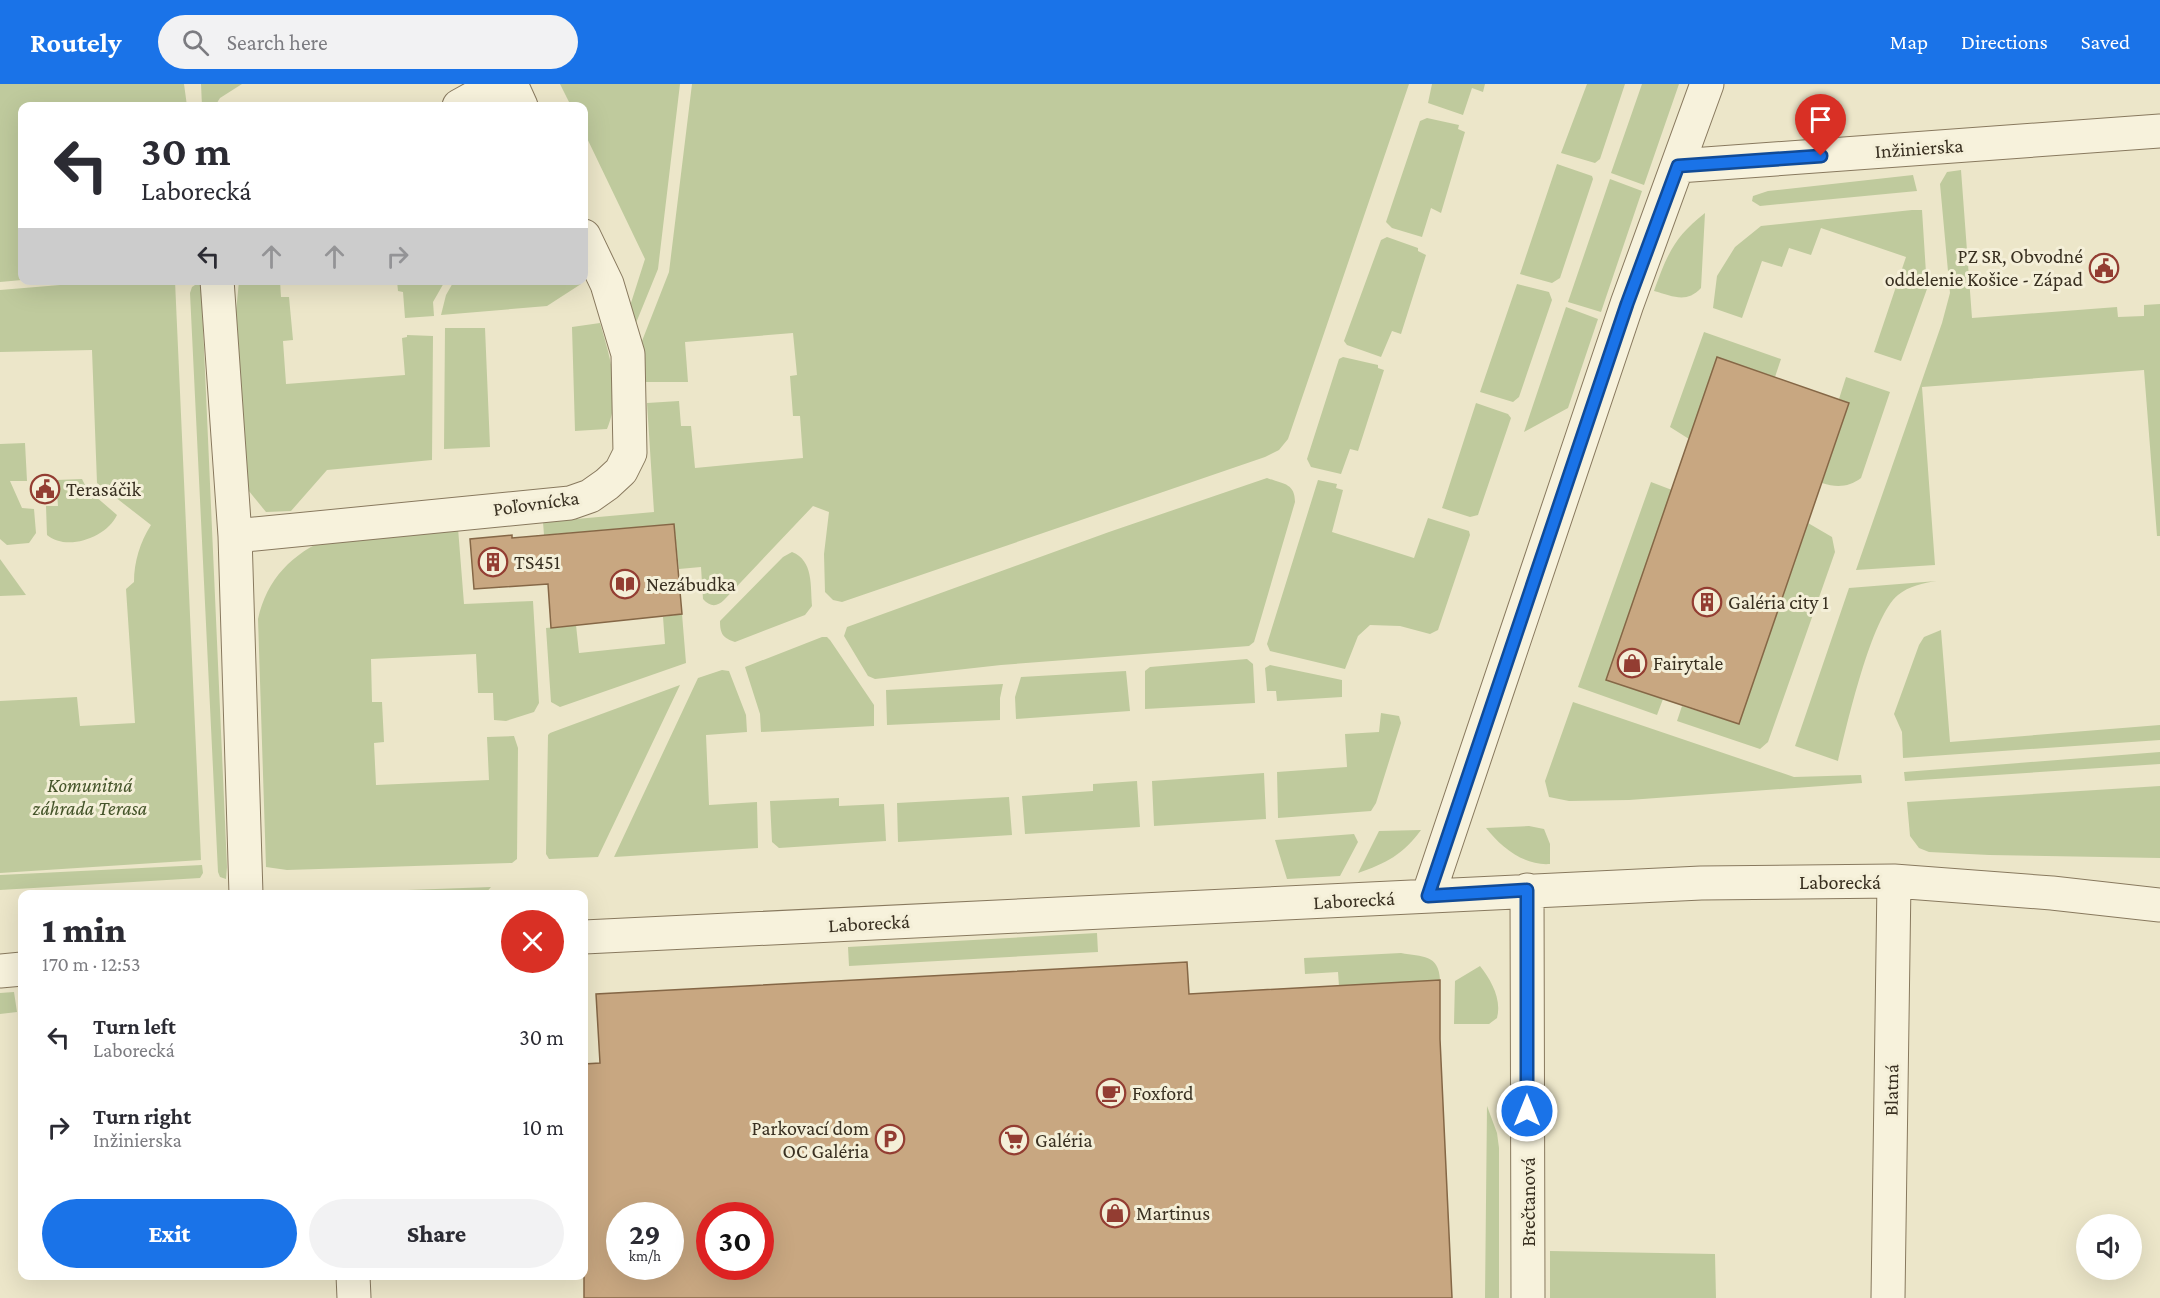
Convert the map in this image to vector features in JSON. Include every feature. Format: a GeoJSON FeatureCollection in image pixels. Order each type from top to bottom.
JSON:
{"type":"FeatureCollection","features":[{"type":"Feature","properties":{"kind":"street"},"geometry":{"type":"LineString","coordinates":[[466,102],[499,84]]}},
{"type":"Feature","properties":{"kind":"street"},"geometry":{"type":"LineString","coordinates":[[511,84],[519,102]]}},
{"type":"Feature","properties":{"kind":"street"},"geometry":{"type":"LineString","coordinates":[[1428,896],[1627,304],[1707,84]]}},
{"type":"Feature","properties":{"kind":"street","name":"Inžinierska"},"geometry":{"type":"LineString","coordinates":[[1678,166],[2160,131]]}},
{"type":"Feature","properties":{"kind":"street","name":"Poľovnícka"},"geometry":{"type":"LineString","coordinates":[[235,536],[570,502],[590,496],[607,484],[621,471],[630,453],[628,354],[607,284],[588,244]]}},
{"type":"Feature","properties":{"kind":"street"},"geometry":{"type":"LineString","coordinates":[[217,285],[235,536],[246,890]]}},
{"type":"Feature","properties":{"kind":"street","name":"Laborecká"},"geometry":{"type":"LineString","coordinates":[[588,937],[1701,883],[1894,881],[2052,892],[2160,905]]}},
{"type":"Feature","properties":{"kind":"street","name":"Blatná"},"geometry":{"type":"LineString","coordinates":[[1888,1298],[1894,881]]}},
{"type":"Feature","properties":{"kind":"street","name":"Brečtanová"},"geometry":{"type":"LineString","coordinates":[[1527,890],[1528,1298]]}},
{"type":"Feature","properties":{"kind":"street"},"geometry":{"type":"LineString","coordinates":[[0,971],[18,969]]}},
{"type":"Feature","properties":{"kind":"street"},"geometry":{"type":"LineString","coordinates":[[353,1280],[354,1298]]}},
{"type":"Feature","properties":{"kind":"green space"},"geometry":{"type":"Polygon","coordinates":[[[0,84],[184,84],[186,102],[18,102],[18,280],[0,282],[0,84]]]}},
{"type":"Feature","properties":{"kind":"green space"},"geometry":{"type":"Polygon","coordinates":[[[201,84],[242,84],[218,102],[202,102],[201,84]]]}},
{"type":"Feature","properties":{"kind":"green space"},"geometry":{"type":"Polygon","coordinates":[[[560,84],[680,84],[658,269],[636,323],[630,306],[645,259],[588,140],[588,102],[569,102],[560,84]]]}},
{"type":"Feature","properties":{"kind":"green space"},"geometry":{"type":"Polygon","coordinates":[[[692,84],[1409,84],[1288,439],[1279,450],[1265,457],[842,602],[833,600],[825,592],[824,554],[829,512],[813,506],[724,600],[714,605],[708,604],[703,599],[701,567],[679,569],[674,524],[544,535],[543,522],[654,512],[647,403],[679,401],[681,426],[691,426],[695,468],[803,458],[800,416],[793,416],[790,376],[797,375],[793,333],[685,342],[688,382],[646,382],[642,341],[669,272],[692,84]]]}},
{"type":"Feature","properties":{"kind":"green space"},"geometry":{"type":"Polygon","coordinates":[[[1432,84],[1485,84],[1483,92],[1472,88],[1463,115],[1428,103],[1432,84]]]}},
{"type":"Feature","properties":{"kind":"green space"},"geometry":{"type":"Polygon","coordinates":[[[1587,84],[1625,84],[1600,159],[1595,163],[1561,153],[1587,84]]]}},
{"type":"Feature","properties":{"kind":"green space"},"geometry":{"type":"Polygon","coordinates":[[[1642,84],[1679,84],[1644,185],[1611,173],[1642,84]]]}},
{"type":"Feature","properties":{"kind":"green space"},"geometry":{"type":"Polygon","coordinates":[[[1427,118],[1459,125],[1458,129],[1465,132],[1441,213],[1431,208],[1422,237],[1392,228],[1386,222],[1420,121],[1427,118]]]}},
{"type":"Feature","properties":{"kind":"green space"},"geometry":{"type":"Polygon","coordinates":[[[1557,164],[1592,176],[1593,179],[1560,278],[1552,283],[1520,274],[1557,164]]]}},
{"type":"Feature","properties":{"kind":"green space"},"geometry":{"type":"Polygon","coordinates":[[[1961,170],[1972,318],[2117,307],[2118,317],[2144,316],[2144,305],[2160,304],[2160,536],[2157,536],[2144,370],[1922,387],[1935,565],[1856,570],[1942,323],[1950,293],[1940,184],[1947,172],[1961,170]]]}},
{"type":"Feature","properties":{"kind":"green space"},"geometry":{"type":"Polygon","coordinates":[[[1913,175],[1917,191],[1760,206],[1752,201],[1753,196],[1768,191],[1913,175]]]}},
{"type":"Feature","properties":{"kind":"green space"},"geometry":{"type":"Polygon","coordinates":[[[1610,179],[1642,191],[1601,312],[1568,302],[1610,179]]]}},
{"type":"Feature","properties":{"kind":"green space"},"geometry":{"type":"Polygon","coordinates":[[[1922,210],[1927,289],[1901,361],[1874,352],[1906,257],[1821,228],[1811,255],[1789,248],[1782,267],[1762,261],[1742,318],[1713,308],[1717,276],[1735,247],[1761,226],[1922,210]]]}},
{"type":"Feature","properties":{"kind":"green space"},"geometry":{"type":"Polygon","coordinates":[[[1705,213],[1701,288],[1685,297],[1654,291],[1673,248],[1686,230],[1705,213]]]}},
{"type":"Feature","properties":{"kind":"green space"},"geometry":{"type":"Polygon","coordinates":[[[1387,237],[1418,248],[1418,251],[1426,255],[1401,334],[1392,331],[1381,357],[1347,345],[1344,341],[1381,240],[1387,237]]]}},
{"type":"Feature","properties":{"kind":"green space"},"geometry":{"type":"Polygon","coordinates":[[[1517,284],[1549,292],[1552,300],[1519,397],[1513,402],[1480,392],[1517,284]]]}},
{"type":"Feature","properties":{"kind":"green space","name":"Komunitná záhrada Terasa"},"geometry":{"type":"Polygon","coordinates":[[[60,285],[175,285],[201,860],[0,873],[0,701],[77,697],[80,726],[135,723],[126,589],[134,582],[138,552],[151,525],[97,483],[92,350],[0,352],[0,290],[60,285]]]}},
{"type":"Feature","properties":{"kind":"green space"},"geometry":{"type":"Polygon","coordinates":[[[201,285],[226,879],[220,877],[218,872],[190,293],[192,287],[201,285]]]}},
{"type":"Feature","properties":{"kind":"green space"},"geometry":{"type":"Polygon","coordinates":[[[239,285],[280,285],[281,297],[289,297],[293,340],[283,341],[286,384],[405,375],[402,338],[407,335],[433,336],[432,460],[327,470],[291,511],[266,512],[240,480],[236,312],[239,285]]]}},
{"type":"Feature","properties":{"kind":"green space"},"geometry":{"type":"Polygon","coordinates":[[[397,285],[443,285],[433,302],[434,316],[405,318],[403,292],[398,291],[397,285]]]}},
{"type":"Feature","properties":{"kind":"green space"},"geometry":{"type":"Polygon","coordinates":[[[452,285],[579,285],[547,306],[441,315],[446,295],[452,285]]]}},
{"type":"Feature","properties":{"kind":"green space"},"geometry":{"type":"Polygon","coordinates":[[[1566,307],[1598,319],[1568,408],[1524,432],[1566,307]]]}},
{"type":"Feature","properties":{"kind":"green space"},"geometry":{"type":"Polygon","coordinates":[[[600,323],[613,376],[614,402],[611,416],[607,429],[575,431],[572,327],[600,323]]]}},
{"type":"Feature","properties":{"kind":"green space"},"geometry":{"type":"Polygon","coordinates":[[[445,328],[485,328],[490,447],[444,449],[445,328]]]}},
{"type":"Feature","properties":{"kind":"green space"},"geometry":{"type":"Polygon","coordinates":[[[1704,332],[1781,359],[1775,377],[1717,357],[1689,439],[1670,427],[1704,332]]]}},
{"type":"Feature","properties":{"kind":"green space"},"geometry":{"type":"Polygon","coordinates":[[[1343,357],[1378,365],[1378,368],[1384,370],[1358,451],[1350,449],[1341,474],[1311,467],[1307,459],[1339,359],[1343,357]]]}},
{"type":"Feature","properties":{"kind":"green space"},"geometry":{"type":"Polygon","coordinates":[[[1846,377],[1890,392],[1861,478],[1847,485],[1833,486],[1822,483],[1849,403],[1839,399],[1846,377]]]}},
{"type":"Feature","properties":{"kind":"green space"},"geometry":{"type":"Polygon","coordinates":[[[1476,403],[1508,414],[1511,418],[1478,515],[1470,517],[1442,508],[1476,403]]]}},
{"type":"Feature","properties":{"kind":"green space"},"geometry":{"type":"Polygon","coordinates":[[[25,443],[27,481],[10,481],[22,508],[34,509],[36,533],[29,543],[7,545],[0,539],[0,444],[25,443]]]}},
{"type":"Feature","properties":{"kind":"green space"},"geometry":{"type":"Polygon","coordinates":[[[1267,478],[1287,485],[1293,491],[1295,502],[1254,642],[1249,646],[1001,665],[875,679],[868,676],[844,636],[847,627],[1109,532],[1267,478]]]}},
{"type":"Feature","properties":{"kind":"green space"},"geometry":{"type":"Polygon","coordinates":[[[82,479],[87,489],[117,515],[105,530],[86,540],[65,542],[55,540],[47,535],[46,506],[58,506],[56,480],[82,479]]]}},
{"type":"Feature","properties":{"kind":"green space"},"geometry":{"type":"Polygon","coordinates":[[[1318,480],[1337,484],[1336,488],[1343,490],[1332,532],[1414,558],[1428,518],[1469,531],[1470,535],[1438,630],[1430,634],[1400,626],[1370,625],[1358,636],[1345,669],[1270,651],[1267,644],[1318,480]]]}},
{"type":"Feature","properties":{"kind":"green space"},"geometry":{"type":"Polygon","coordinates":[[[1651,482],[1672,490],[1606,680],[1663,699],[1657,715],[1578,687],[1651,482]]]}},
{"type":"Feature","properties":{"kind":"green space"},"geometry":{"type":"Polygon","coordinates":[[[1808,523],[1832,537],[1835,552],[1768,742],[1760,749],[1677,721],[1682,706],[1739,724],[1808,523]]]}},
{"type":"Feature","properties":{"kind":"green space"},"geometry":{"type":"Polygon","coordinates":[[[458,528],[464,604],[533,601],[539,703],[534,712],[506,721],[494,720],[493,693],[478,693],[476,654],[371,659],[372,702],[382,702],[384,742],[374,743],[376,785],[489,780],[487,737],[514,736],[518,748],[517,859],[512,863],[287,870],[266,867],[258,619],[268,592],[283,569],[293,560],[304,551],[330,538],[458,528]]]}},
{"type":"Feature","properties":{"kind":"green space"},"geometry":{"type":"Polygon","coordinates":[[[792,552],[804,561],[810,575],[812,606],[805,615],[735,642],[725,637],[720,621],[783,557],[792,552]]]}},
{"type":"Feature","properties":{"kind":"green space"},"geometry":{"type":"Polygon","coordinates":[[[0,559],[26,595],[0,596],[0,559]]]}},
{"type":"Feature","properties":{"kind":"green space"},"geometry":{"type":"Polygon","coordinates":[[[1937,581],[1907,589],[1898,595],[1878,625],[1861,673],[1838,761],[1795,746],[1849,588],[1937,581]]]}},
{"type":"Feature","properties":{"kind":"green space"},"geometry":{"type":"Polygon","coordinates":[[[682,614],[686,663],[560,707],[551,702],[546,628],[576,625],[579,653],[665,644],[663,617],[682,614]]]}},
{"type":"Feature","properties":{"kind":"green space"},"geometry":{"type":"Polygon","coordinates":[[[1941,630],[1950,742],[2160,725],[2160,740],[1903,758],[1902,732],[1894,714],[1919,645],[1924,637],[1941,630]]]}},
{"type":"Feature","properties":{"kind":"green space"},"geometry":{"type":"Polygon","coordinates":[[[822,637],[830,640],[874,705],[874,726],[761,732],[760,714],[745,667],[822,637]]]}},
{"type":"Feature","properties":{"kind":"green space"},"geometry":{"type":"Polygon","coordinates":[[[1247,659],[1253,664],[1255,703],[1145,709],[1145,671],[1150,667],[1247,659]]]}},
{"type":"Feature","properties":{"kind":"green space"},"geometry":{"type":"Polygon","coordinates":[[[1270,665],[1342,680],[1342,697],[1277,701],[1276,691],[1267,691],[1265,668],[1270,665]]]}},
{"type":"Feature","properties":{"kind":"green space"},"geometry":{"type":"Polygon","coordinates":[[[722,670],[729,671],[746,715],[747,732],[706,735],[709,805],[757,802],[758,848],[614,857],[698,678],[722,670]]]}},
{"type":"Feature","properties":{"kind":"green space"},"geometry":{"type":"Polygon","coordinates":[[[1126,671],[1130,711],[1016,719],[1015,697],[1021,677],[1126,671]]]}},
{"type":"Feature","properties":{"kind":"green space"},"geometry":{"type":"Polygon","coordinates":[[[1003,684],[1000,698],[1000,720],[887,725],[886,690],[1003,684]]]}},
{"type":"Feature","properties":{"kind":"green space"},"geometry":{"type":"Polygon","coordinates":[[[680,685],[598,857],[549,859],[546,854],[548,735],[680,685]]]}},
{"type":"Feature","properties":{"kind":"green space"},"geometry":{"type":"Polygon","coordinates":[[[1573,702],[1794,777],[1861,775],[1862,783],[1629,800],[1569,801],[1549,797],[1545,781],[1573,702]]]}},
{"type":"Feature","properties":{"kind":"green space"},"geometry":{"type":"Polygon","coordinates":[[[1381,713],[1399,716],[1401,723],[1376,803],[1371,811],[1278,818],[1277,772],[1347,767],[1345,734],[1379,732],[1381,713]]]}},
{"type":"Feature","properties":{"kind":"green space"},"geometry":{"type":"Polygon","coordinates":[[[2160,752],[2160,764],[1905,781],[1904,772],[2160,752]]]}},
{"type":"Feature","properties":{"kind":"green space"},"geometry":{"type":"Polygon","coordinates":[[[1264,773],[1266,819],[1154,826],[1152,781],[1264,773]]]}},
{"type":"Feature","properties":{"kind":"green space"},"geometry":{"type":"Polygon","coordinates":[[[1137,781],[1140,827],[1025,834],[1022,796],[1093,791],[1093,784],[1137,781]]]}},
{"type":"Feature","properties":{"kind":"green space"},"geometry":{"type":"Polygon","coordinates":[[[2160,786],[2160,858],[1929,852],[1919,848],[1910,836],[1907,802],[2160,786]]]}},
{"type":"Feature","properties":{"kind":"green space"},"geometry":{"type":"Polygon","coordinates":[[[1009,797],[1012,835],[898,842],[897,803],[1009,797]]]}},
{"type":"Feature","properties":{"kind":"green space"},"geometry":{"type":"Polygon","coordinates":[[[839,798],[839,806],[884,804],[886,841],[779,848],[772,842],[770,801],[839,798]]]}},
{"type":"Feature","properties":{"kind":"green space"},"geometry":{"type":"Polygon","coordinates":[[[1529,826],[1544,829],[1550,844],[1550,864],[1531,862],[1514,854],[1486,828],[1529,826]]]}},
{"type":"Feature","properties":{"kind":"green space"},"geometry":{"type":"Polygon","coordinates":[[[1421,830],[1401,852],[1377,866],[1358,873],[1379,831],[1421,830]]]}},
{"type":"Feature","properties":{"kind":"green space"},"geometry":{"type":"Polygon","coordinates":[[[1354,834],[1358,842],[1340,876],[1287,879],[1275,840],[1354,834]]]}},
{"type":"Feature","properties":{"kind":"green space"},"geometry":{"type":"Polygon","coordinates":[[[202,865],[203,873],[200,878],[0,890],[0,875],[202,865]]]}},
{"type":"Feature","properties":{"kind":"green space"},"geometry":{"type":"Polygon","coordinates":[[[491,887],[488,890],[408,890],[491,887]]]}},
{"type":"Feature","properties":{"kind":"green space"},"geometry":{"type":"Polygon","coordinates":[[[1097,933],[1098,952],[849,966],[848,947],[1097,933]]]}},
{"type":"Feature","properties":{"kind":"green space"},"geometry":{"type":"Polygon","coordinates":[[[1401,953],[1422,956],[1433,961],[1439,972],[1440,980],[1339,986],[1338,972],[1305,974],[1304,958],[1401,953]]]}},
{"type":"Feature","properties":{"kind":"green space"},"geometry":{"type":"Polygon","coordinates":[[[1480,966],[1492,984],[1497,997],[1497,1018],[1489,1024],[1454,1024],[1455,981],[1480,966]]]}},
{"type":"Feature","properties":{"kind":"green space"},"geometry":{"type":"Polygon","coordinates":[[[14,992],[17,1012],[0,1014],[0,993],[14,992]]]}},
{"type":"Feature","properties":{"kind":"green space"},"geometry":{"type":"Polygon","coordinates":[[[1487,1106],[1497,1133],[1499,1148],[1499,1298],[1485,1298],[1487,1106]]]}},
{"type":"Feature","properties":{"kind":"green space"},"geometry":{"type":"Polygon","coordinates":[[[1550,1251],[1715,1254],[1716,1298],[1550,1298],[1550,1251]]]}},
{"type":"Feature","properties":{"kind":"building","name":"Galéria city 1"},"geometry":{"type":"Polygon","coordinates":[[[1717,357],[1849,403],[1739,724],[1606,680],[1717,357]]]}},
{"type":"Feature","properties":{"kind":"building","name":"Nezábudka"},"geometry":{"type":"Polygon","coordinates":[[[674,524],[682,614],[551,628],[548,584],[474,589],[470,539],[512,535],[512,538],[674,524]]]}},
{"type":"Feature","properties":{"kind":"building","name":"Parkovací dom OC Galéria"},"geometry":{"type":"Polygon","coordinates":[[[1187,962],[1189,994],[1440,980],[1440,1039],[1452,1298],[584,1298],[584,1280],[588,1280],[588,1064],[600,1063],[596,994],[1187,962]]]}},
{"type":"Feature","properties":{"kind":"place","name":"PZ SR, Obvodné oddelenie Košice - Západ"},"geometry":{"type":"Point","coordinates":[2104,268]}},
{"type":"Feature","properties":{"kind":"place","name":"Terasáčik"},"geometry":{"type":"Point","coordinates":[45,489]}},
{"type":"Feature","properties":{"kind":"place","name":"TS451"},"geometry":{"type":"Point","coordinates":[493,562]}},
{"type":"Feature","properties":{"kind":"place","name":"Nezábudka"},"geometry":{"type":"Point","coordinates":[625,584]}},
{"type":"Feature","properties":{"kind":"place","name":"Galéria city 1"},"geometry":{"type":"Point","coordinates":[1707,602]}},
{"type":"Feature","properties":{"kind":"place","name":"Fairytale"},"geometry":{"type":"Point","coordinates":[1632,663]}},
{"type":"Feature","properties":{"kind":"place","name":"Foxford"},"geometry":{"type":"Point","coordinates":[1111,1093]}},
{"type":"Feature","properties":{"kind":"place","name":"Parkovací dom OC Galéria"},"geometry":{"type":"Point","coordinates":[890,1139]}},
{"type":"Feature","properties":{"kind":"place","name":"Galéria"},"geometry":{"type":"Point","coordinates":[1014,1140]}},
{"type":"Feature","properties":{"kind":"place","name":"Martinus"},"geometry":{"type":"Point","coordinates":[1115,1213]}},
{"type":"Feature","properties":{"kind":"route"},"geometry":{"type":"LineString","coordinates":[[1527,1111],[1527,890],[1428,896],[1627,304],[1678,166],[1821,156]]}}]}
